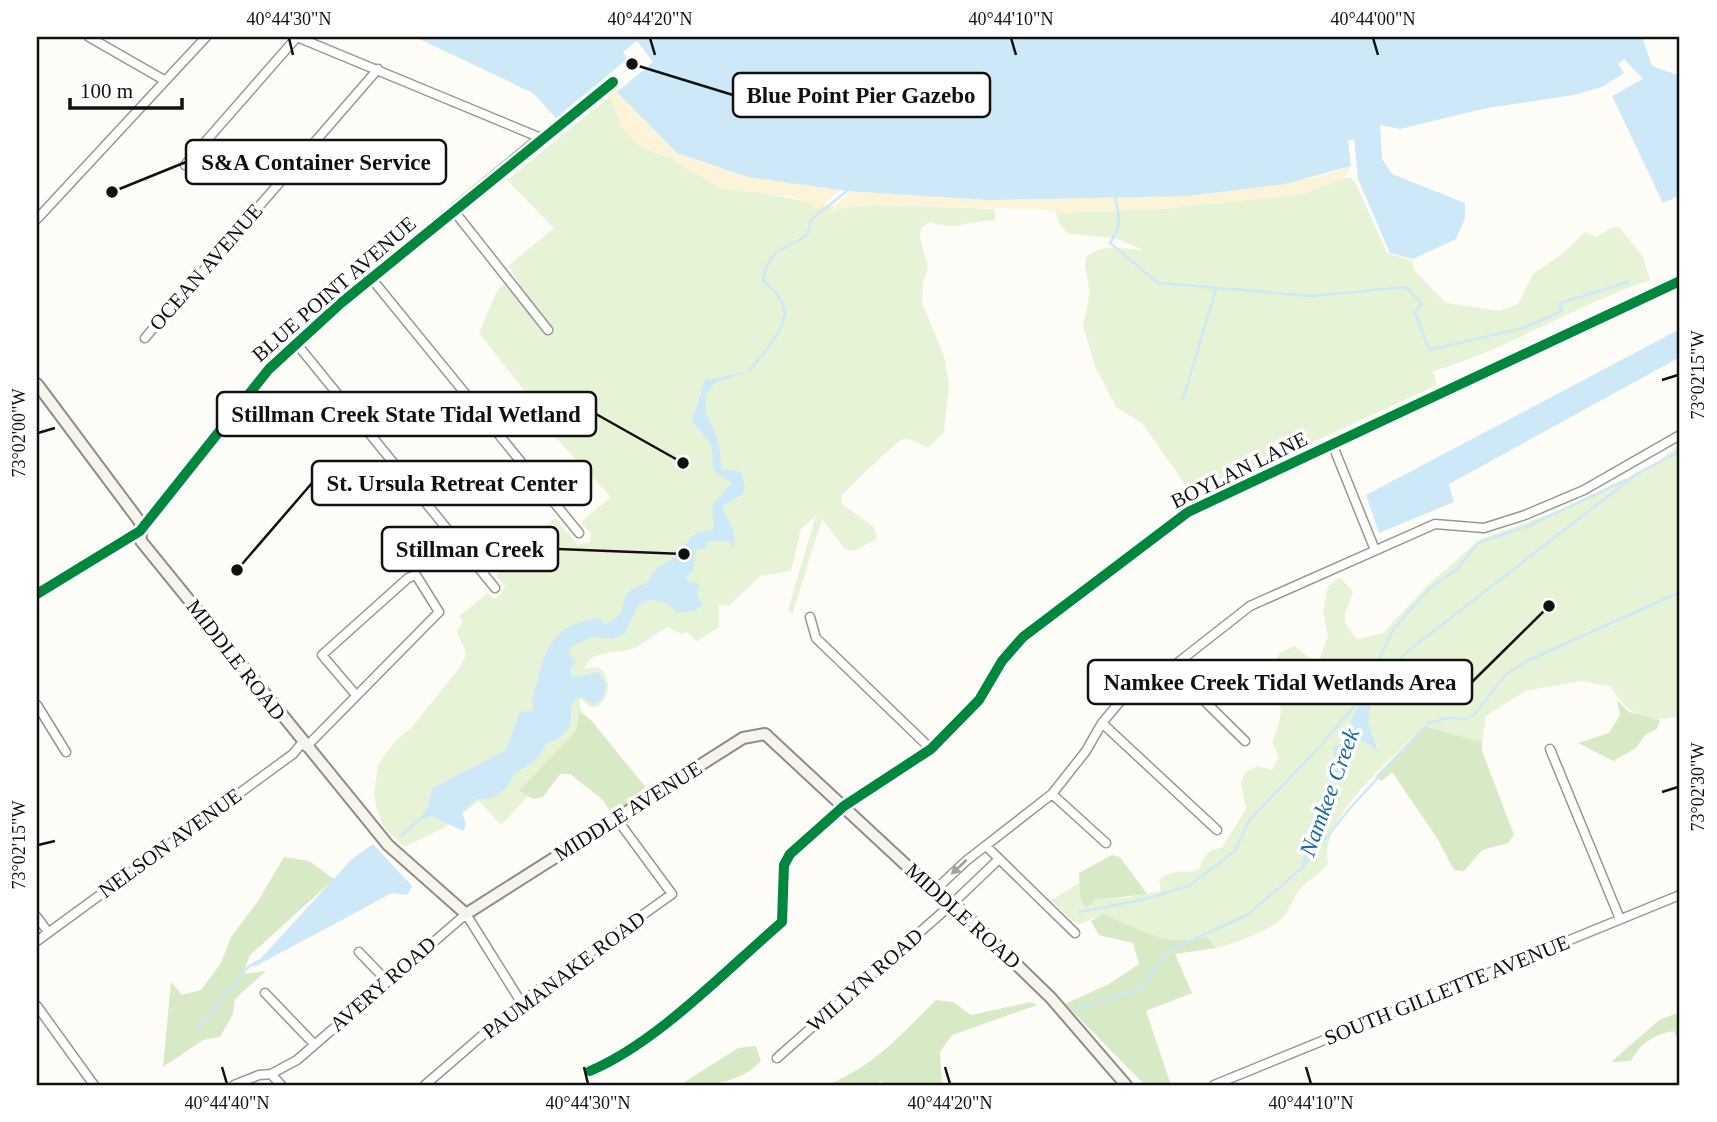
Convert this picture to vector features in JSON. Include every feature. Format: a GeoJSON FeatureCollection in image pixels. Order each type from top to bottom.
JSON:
{"type":"FeatureCollection","features":[{"type":"Feature","properties":{"kind":"main road","name":"MIDDLE ROAD"},"geometry":{"type":"LineString","coordinates":[[37,384],[140,522],[141,541],[304,745],[388,845],[466,914]]}},
{"type":"Feature","properties":{"kind":"main road","name":"MIDDLE AVENUE"},"geometry":{"type":"LineString","coordinates":[[466,914],[752,734],[765,734],[790,755]]}},
{"type":"Feature","properties":{"kind":"main road","name":"MIDDLE ROAD"},"geometry":{"type":"LineString","coordinates":[[790,755],[934,891],[953,903],[1051,998],[1126,1085]]}},
{"type":"Feature","properties":{"kind":"street"},"geometry":{"type":"LineString","coordinates":[[89,37],[164,80]]}},
{"type":"Feature","properties":{"kind":"street"},"geometry":{"type":"LineString","coordinates":[[37,219],[206,37]]}},
{"type":"Feature","properties":{"kind":"street"},"geometry":{"type":"LineString","coordinates":[[185,165],[297,37],[541,138]]}},
{"type":"Feature","properties":{"kind":"street","name":"OCEAN AVENUE"},"geometry":{"type":"LineString","coordinates":[[145,338],[378,69]]}},
{"type":"Feature","properties":{"kind":"street","name":"BLUE POINT AVENUE"},"geometry":{"type":"LineString","coordinates":[[37,594],[140,531],[243,399],[296,343],[541,138],[613,82]]}},
{"type":"Feature","properties":{"kind":"street"},"geometry":{"type":"LineString","coordinates":[[454,211],[548,330]]}},
{"type":"Feature","properties":{"kind":"street"},"geometry":{"type":"LineString","coordinates":[[371,278],[579,533]]}},
{"type":"Feature","properties":{"kind":"street","name":"BOYLAN LANE"},"geometry":{"type":"LineString","coordinates":[[590,1071],[617,1058],[647,1037],[782,922],[784,865],[790,854],[844,806],[931,749],[979,701],[1002,661],[1021,639],[1055,610],[1188,512],[1333,446],[1436,393],[1680,281]]}},
{"type":"Feature","properties":{"kind":"street"},"geometry":{"type":"LineString","coordinates":[[296,343],[495,589]]}},
{"type":"Feature","properties":{"kind":"street"},"geometry":{"type":"LineString","coordinates":[[934,891],[1052,794],[1086,751],[1102,723],[1124,698],[1171,668],[1250,606],[1363,559],[1375,550],[1435,524],[1484,528],[1525,515],[1584,490],[1680,435]]}},
{"type":"Feature","properties":{"kind":"street"},"geometry":{"type":"LineString","coordinates":[[1333,446],[1375,550]]}},
{"type":"Feature","properties":{"kind":"street","name":"NELSON AVENUE"},"geometry":{"type":"LineString","coordinates":[[37,941],[293,754],[356,695],[439,611],[438,605],[416,576],[408,578],[322,655],[356,695]]}},
{"type":"Feature","properties":{"kind":"street"},"geometry":{"type":"LineString","coordinates":[[810,617],[816,638],[931,749]]}},
{"type":"Feature","properties":{"kind":"street"},"geometry":{"type":"LineString","coordinates":[[1171,668],[1245,741]]}},
{"type":"Feature","properties":{"kind":"street"},"geometry":{"type":"LineString","coordinates":[[37,705],[66,752]]}},
{"type":"Feature","properties":{"kind":"street"},"geometry":{"type":"LineString","coordinates":[[1102,723],[1217,830]]}},
{"type":"Feature","properties":{"kind":"street"},"geometry":{"type":"LineString","coordinates":[[1550,750],[1620,919]]}},
{"type":"Feature","properties":{"kind":"street"},"geometry":{"type":"LineString","coordinates":[[1052,794],[1107,843]]}},
{"type":"Feature","properties":{"kind":"street","name":"PAUMANAKE ROAD"},"geometry":{"type":"LineString","coordinates":[[425,1085],[521,1002],[672,894],[616,818]]}},
{"type":"Feature","properties":{"kind":"street"},"geometry":{"type":"LineString","coordinates":[[986,846],[1075,933]]}},
{"type":"Feature","properties":{"kind":"street","name":"WILLYN ROAD"},"geometry":{"type":"LineString","coordinates":[[777,1058],[999,859]]}},
{"type":"Feature","properties":{"kind":"street","name":"SOUTH GILLETTE AVENUE"},"geometry":{"type":"LineString","coordinates":[[1214,1085],[1680,895]]}},
{"type":"Feature","properties":{"kind":"street"},"geometry":{"type":"LineString","coordinates":[[466,914],[521,1002]]}},
{"type":"Feature","properties":{"kind":"street","name":"AVERY ROAD"},"geometry":{"type":"LineString","coordinates":[[234,1085],[259,1075],[271,1074],[301,1057],[386,980],[466,914]]}},
{"type":"Feature","properties":{"kind":"street"},"geometry":{"type":"LineString","coordinates":[[37,917],[48,932]]}},
{"type":"Feature","properties":{"kind":"street"},"geometry":{"type":"LineString","coordinates":[[359,952],[386,980]]}},
{"type":"Feature","properties":{"kind":"street"},"geometry":{"type":"LineString","coordinates":[[265,993],[314,1044]]}},
{"type":"Feature","properties":{"kind":"street"},"geometry":{"type":"LineString","coordinates":[[37,1006],[94,1085]]}},
{"type":"Feature","properties":{"kind":"street"},"geometry":{"type":"LineString","coordinates":[[271,1074],[281,1085]]}},
{"type":"Feature","properties":{"kind":"green space"},"geometry":{"type":"Polygon","coordinates":[[[620,88],[651,132],[686,159],[772,195],[841,208],[873,205],[995,209],[995,220],[954,226],[930,222],[921,228],[920,238],[928,268],[923,282],[922,303],[944,356],[949,384],[944,432],[929,447],[903,439],[841,497],[842,504],[874,527],[877,539],[854,551],[845,549],[822,519],[792,615],[788,610],[816,515],[801,529],[791,571],[760,576],[729,606],[719,604],[719,627],[697,641],[687,632],[681,634],[667,627],[633,648],[591,659],[585,669],[598,667],[605,673],[608,688],[604,700],[597,707],[590,707],[580,698],[580,709],[588,718],[558,763],[501,825],[479,801],[444,828],[404,847],[383,826],[376,807],[374,794],[378,765],[394,742],[411,728],[461,666],[466,653],[457,632],[463,621],[459,616],[488,593],[494,599],[502,593],[505,586],[496,575],[528,549],[524,544],[555,518],[578,545],[590,542],[591,534],[581,522],[611,497],[554,436],[545,417],[479,333],[502,285],[508,285],[513,293],[521,287],[509,265],[554,228],[507,180],[620,88]]]}},
{"type":"Feature","properties":{"kind":"green space"},"geometry":{"type":"Polygon","coordinates":[[[1351,178],[1356,184],[1387,253],[1412,261],[1414,270],[1446,303],[1499,311],[1518,304],[1533,274],[1561,255],[1585,232],[1596,237],[1613,227],[1620,228],[1643,257],[1650,280],[1488,351],[1433,371],[1437,385],[1194,497],[1142,423],[1117,408],[1096,369],[1083,326],[1090,292],[1085,267],[1086,257],[1107,248],[1144,250],[1115,238],[1068,234],[1056,213],[1162,209],[1303,194],[1351,178]]]}},
{"type":"Feature","properties":{"kind":"green space"},"geometry":{"type":"Polygon","coordinates":[[[1680,444],[1680,716],[1647,718],[1631,711],[1610,686],[1581,681],[1525,691],[1486,716],[1482,742],[1424,726],[1378,771],[1346,808],[1328,845],[1328,863],[1301,888],[1284,916],[1262,931],[1224,946],[1216,948],[1207,937],[1177,940],[1153,935],[1103,914],[1080,924],[1072,921],[1051,900],[1081,882],[1081,896],[1094,900],[1161,891],[1159,880],[1171,873],[1190,872],[1200,868],[1210,852],[1222,848],[1246,809],[1241,783],[1245,773],[1257,766],[1272,770],[1279,757],[1272,742],[1281,711],[1270,668],[1280,653],[1294,646],[1318,664],[1328,636],[1323,612],[1328,586],[1340,577],[1353,592],[1345,617],[1351,632],[1357,639],[1383,633],[1427,586],[1479,540],[1570,506],[1659,461],[1680,444]]]}},
{"type":"Feature","properties":{"kind":"green space"},"geometry":{"type":"Polygon","coordinates":[[[1617,700],[1629,712],[1660,720],[1657,729],[1645,735],[1636,748],[1613,761],[1578,743],[1609,733],[1620,715],[1617,700]]]}},
{"type":"Feature","properties":{"kind":"green space"},"geometry":{"type":"Polygon","coordinates":[[[579,712],[591,720],[647,789],[612,814],[603,800],[570,774],[560,774],[543,797],[533,799],[519,791],[576,731],[579,712]]]}},
{"type":"Feature","properties":{"kind":"green space"},"geometry":{"type":"Polygon","coordinates":[[[1424,726],[1482,742],[1482,751],[1514,835],[1508,843],[1482,850],[1464,871],[1454,870],[1437,838],[1392,772],[1382,781],[1375,777],[1424,726]]]}},
{"type":"Feature","properties":{"kind":"green space"},"geometry":{"type":"Polygon","coordinates":[[[1112,855],[1120,857],[1147,894],[1095,900],[1086,908],[1080,896],[1079,873],[1112,855]]]}},
{"type":"Feature","properties":{"kind":"green space"},"geometry":{"type":"Polygon","coordinates":[[[284,857],[309,861],[334,879],[250,955],[243,974],[266,971],[235,999],[233,1014],[220,1037],[203,1040],[163,1067],[171,982],[182,995],[201,990],[221,963],[231,937],[258,901],[284,857]]]}},
{"type":"Feature","properties":{"kind":"green space"},"geometry":{"type":"Polygon","coordinates":[[[1103,914],[1165,938],[1191,940],[1207,937],[1216,948],[1175,954],[1192,993],[1146,1011],[1171,1085],[1145,1085],[1065,1004],[1109,984],[1139,964],[1133,943],[1099,935],[1091,921],[1103,914]]]}},
{"type":"Feature","properties":{"kind":"green space"},"geometry":{"type":"Polygon","coordinates":[[[936,1000],[953,1002],[971,1015],[1031,1002],[1037,1005],[952,1035],[940,1052],[942,1085],[886,1085],[881,1081],[875,1085],[828,1085],[874,1058],[936,1000]]]}},
{"type":"Feature","properties":{"kind":"green space"},"geometry":{"type":"Polygon","coordinates":[[[1680,1012],[1680,1042],[1673,1031],[1666,1033],[1643,1045],[1631,1061],[1611,1062],[1659,1020],[1680,1012]]]}},
{"type":"Feature","properties":{"kind":"green space"},"geometry":{"type":"Polygon","coordinates":[[[756,1046],[761,1061],[734,1079],[680,1085],[738,1048],[756,1046]]]}},
{"type":"Feature","properties":{"kind":"sand"},"geometry":{"type":"Polygon","coordinates":[[[617,92],[677,153],[748,177],[840,190],[818,209],[795,197],[722,189],[671,159],[641,148],[621,127],[609,94],[617,92]]]}},
{"type":"Feature","properties":{"kind":"sand"},"geometry":{"type":"Polygon","coordinates":[[[1351,166],[1345,178],[1303,194],[1162,209],[1056,213],[1044,209],[873,205],[844,207],[824,216],[851,191],[989,200],[1188,196],[1318,177],[1351,166]]]}},
{"type":"Feature","properties":{"kind":"water"},"geometry":{"type":"Polygon","coordinates":[[[415,37],[1642,37],[1652,66],[1680,76],[1680,195],[1663,203],[1612,96],[1643,79],[1624,59],[1618,64],[1624,73],[1602,87],[1574,95],[1487,108],[1400,129],[1380,125],[1382,159],[1392,174],[1465,203],[1465,218],[1456,239],[1413,259],[1390,253],[1358,179],[1354,139],[1348,141],[1351,166],[1285,184],[1188,196],[989,200],[847,191],[748,177],[677,153],[617,92],[653,62],[637,41],[623,52],[627,59],[556,118],[533,93],[415,37]]]}},
{"type":"Feature","properties":{"kind":"water"},"geometry":{"type":"Polygon","coordinates":[[[1680,329],[1680,357],[1449,484],[1454,502],[1379,533],[1366,495],[1680,329]]]}},
{"type":"Feature","properties":{"kind":"water"},"geometry":{"type":"Polygon","coordinates":[[[749,371],[715,383],[706,398],[706,412],[718,441],[722,470],[740,471],[745,485],[743,494],[724,505],[723,511],[733,528],[735,544],[733,547],[728,541],[707,541],[706,548],[696,550],[693,571],[686,577],[689,582],[699,583],[697,595],[703,605],[694,611],[677,613],[669,604],[650,599],[637,607],[625,633],[613,639],[591,637],[571,647],[569,655],[576,661],[571,668],[571,675],[574,678],[598,672],[606,684],[603,699],[593,704],[585,699],[575,700],[572,703],[570,727],[558,739],[547,743],[536,760],[514,774],[507,788],[490,799],[477,799],[462,812],[466,825],[463,831],[431,816],[417,821],[427,809],[433,788],[506,750],[520,712],[534,711],[532,701],[541,669],[550,645],[557,636],[581,622],[599,618],[605,624],[615,619],[620,614],[628,592],[648,583],[658,567],[674,558],[692,536],[714,530],[712,505],[732,483],[714,471],[711,444],[692,421],[705,380],[749,371]]]}},
{"type":"Feature","properties":{"kind":"water"},"geometry":{"type":"Polygon","coordinates":[[[1375,666],[1368,723],[1378,752],[1368,743],[1356,740],[1353,743],[1311,840],[1331,778],[1334,755],[1332,747],[1341,744],[1375,666]]]}},
{"type":"Feature","properties":{"kind":"water"},"geometry":{"type":"Polygon","coordinates":[[[373,844],[412,886],[407,895],[392,893],[252,968],[351,860],[373,844]]]}},
{"type":"Feature","properties":{"kind":"waterway"},"geometry":{"type":"LineString","coordinates":[[749,371],[778,333],[784,316],[781,300],[763,280],[769,261],[778,251],[807,235],[811,220],[847,191]]}},
{"type":"Feature","properties":{"kind":"waterway"},"geometry":{"type":"LineString","coordinates":[[1115,197],[1119,221],[1110,243],[1158,283],[1312,296],[1406,287],[1422,304],[1415,312],[1429,350],[1523,328],[1562,311],[1560,303],[1628,282]]}},
{"type":"Feature","properties":{"kind":"waterway"},"geometry":{"type":"LineString","coordinates":[[1183,399],[1216,289]]}},
{"type":"Feature","properties":{"kind":"waterway","name":"Namkee Creek"},"geometry":{"type":"LineString","coordinates":[[1635,475],[1680,451]]}},
{"type":"Feature","properties":{"kind":"waterway","name":"Namkee Creek"},"geometry":{"type":"LineString","coordinates":[[1374,688],[1408,651],[1634,476]]}},
{"type":"Feature","properties":{"kind":"waterway","name":"Namkee Creek"},"geometry":{"type":"LineString","coordinates":[[1369,680],[1393,630],[1429,589],[1457,569],[1478,543],[1528,526],[1626,480]]}},
{"type":"Feature","properties":{"kind":"waterway"},"geometry":{"type":"LineString","coordinates":[[1078,1008],[1142,989],[1166,952],[1247,915],[1302,868],[1351,807],[1429,723],[1447,718],[1466,719],[1475,714],[1506,674],[1529,660],[1680,592]]}},
{"type":"Feature","properties":{"kind":"waterway","name":"Namkee Creek"},"geometry":{"type":"LineString","coordinates":[[1079,912],[1142,900],[1189,886],[1235,851],[1250,819],[1313,754],[1363,696]]}},
{"type":"Feature","properties":{"kind":"waterway"},"geometry":{"type":"LineString","coordinates":[[401,836],[420,819]]}},
{"type":"Feature","properties":{"kind":"waterway","name":"Namkee Creek"},"geometry":{"type":"LineString","coordinates":[[1303,865],[1311,838]]}},
{"type":"Feature","properties":{"kind":"waterway"},"geometry":{"type":"LineString","coordinates":[[196,1031],[247,968],[258,961]]}},
{"type":"Feature","properties":{"kind":"cycle path"},"geometry":{"type":"LineString","coordinates":[[37,594],[140,531],[269,369],[341,303],[613,82]]}},
{"type":"Feature","properties":{"kind":"cycle path"},"geometry":{"type":"LineString","coordinates":[[590,1071],[615,1059],[665,1024],[782,922],[784,865],[790,854],[844,806],[931,749],[979,700],[1002,661],[1023,637],[1188,512],[1680,281]]}},
{"type":"Feature","properties":{"kind":"place","name":"Blue Point Pier Gazebo"},"geometry":{"type":"Point","coordinates":[632,64]}},
{"type":"Feature","properties":{"kind":"place","name":"S&A Container Service"},"geometry":{"type":"Point","coordinates":[112,192]}},
{"type":"Feature","properties":{"kind":"place","name":"Stillman Creek State Tidal Wetland"},"geometry":{"type":"Point","coordinates":[683,463]}},
{"type":"Feature","properties":{"kind":"place","name":"Stillman Creek"},"geometry":{"type":"Point","coordinates":[684,554]}},
{"type":"Feature","properties":{"kind":"place","name":"St. Ursula Retreat Center"},"geometry":{"type":"Point","coordinates":[237,570]}},
{"type":"Feature","properties":{"kind":"place","name":"Namkee Creek Tidal Wetlands Area"},"geometry":{"type":"Point","coordinates":[1549,606]}}]}
